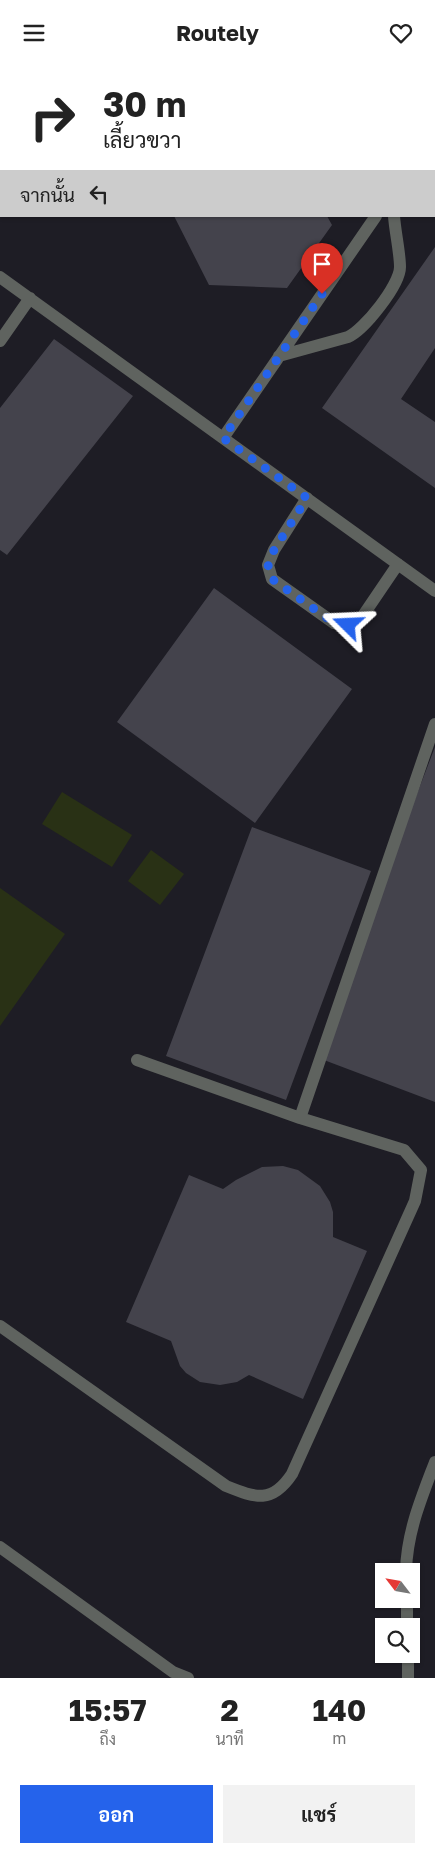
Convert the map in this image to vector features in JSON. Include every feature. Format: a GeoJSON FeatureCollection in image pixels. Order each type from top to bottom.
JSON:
{"type":"FeatureCollection","features":[{"type":"Feature","properties":{"kind":"street"},"geometry":{"type":"LineString","coordinates":[[223,438],[375,217]]}},
{"type":"Feature","properties":{"kind":"street"},"geometry":{"type":"LineString","coordinates":[[279,356],[348,337],[366,325],[395,281],[400,267],[394,217]]}},
{"type":"Feature","properties":{"kind":"street"},"geometry":{"type":"LineString","coordinates":[[0,277],[435,591]]}},
{"type":"Feature","properties":{"kind":"street"},"geometry":{"type":"LineString","coordinates":[[0,341],[30,299]]}},
{"type":"Feature","properties":{"kind":"street"},"geometry":{"type":"LineString","coordinates":[[307,498],[274,550],[268,565],[272,579],[280,585],[334,623],[348,625],[360,620],[398,564]]}},
{"type":"Feature","properties":{"kind":"street"},"geometry":{"type":"LineString","coordinates":[[300,1118],[435,724]]}},
{"type":"Feature","properties":{"kind":"street"},"geometry":{"type":"LineString","coordinates":[[0,1326],[226,1486],[250,1496],[270,1495],[281,1490],[296,1465],[415,1201],[421,1170],[404,1150],[300,1118],[137,1060]]}},
{"type":"Feature","properties":{"kind":"street"},"geometry":{"type":"LineString","coordinates":[[406,1563],[407,1545],[415,1513],[435,1462]]}},
{"type":"Feature","properties":{"kind":"street"},"geometry":{"type":"LineString","coordinates":[[0,1547],[173,1672],[188,1678]]}},
{"type":"Feature","properties":{"kind":"street"},"geometry":{"type":"LineString","coordinates":[[408,1663],[408,1678]]}},
{"type":"Feature","properties":{"kind":"green space"},"geometry":{"type":"Polygon","coordinates":[[[62,792],[132,835],[112,867],[42,824],[62,792]]]}},
{"type":"Feature","properties":{"kind":"green space"},"geometry":{"type":"Polygon","coordinates":[[[151,850],[184,874],[160,905],[128,881],[151,850]]]}},
{"type":"Feature","properties":{"kind":"green space"},"geometry":{"type":"Polygon","coordinates":[[[0,888],[65,934],[0,1026],[0,888]]]}},
{"type":"Feature","properties":{"kind":"building"},"geometry":{"type":"Polygon","coordinates":[[[175,217],[328,217],[332,225],[287,288],[209,285],[175,217]]]}},
{"type":"Feature","properties":{"kind":"building"},"geometry":{"type":"Polygon","coordinates":[[[435,247],[435,348],[401,399],[435,422],[435,488],[322,408],[435,247]]]}},
{"type":"Feature","properties":{"kind":"building"},"geometry":{"type":"Polygon","coordinates":[[[54,339],[133,396],[7,555],[0,550],[0,408],[54,339]]]}},
{"type":"Feature","properties":{"kind":"building"},"geometry":{"type":"Polygon","coordinates":[[[214,588],[352,689],[255,823],[117,722],[214,588]]]}},
{"type":"Feature","properties":{"kind":"building"},"geometry":{"type":"Polygon","coordinates":[[[435,747],[435,1102],[316,1057],[435,747]]]}},
{"type":"Feature","properties":{"kind":"building"},"geometry":{"type":"Polygon","coordinates":[[[252,827],[371,871],[286,1100],[166,1056],[252,827]]]}},
{"type":"Feature","properties":{"kind":"building"},"geometry":{"type":"Polygon","coordinates":[[[283,1166],[298,1170],[320,1186],[330,1202],[333,1212],[333,1237],[367,1251],[303,1399],[249,1375],[237,1382],[220,1385],[200,1382],[186,1373],[180,1366],[171,1341],[126,1322],[189,1175],[223,1189],[262,1167],[283,1166]]]}},
{"type":"Feature","properties":{"kind":"route"},"geometry":{"type":"LineString","coordinates":[[322,294],[223,438],[307,498],[274,550],[268,565],[272,579],[334,623],[348,625]]}}]}
